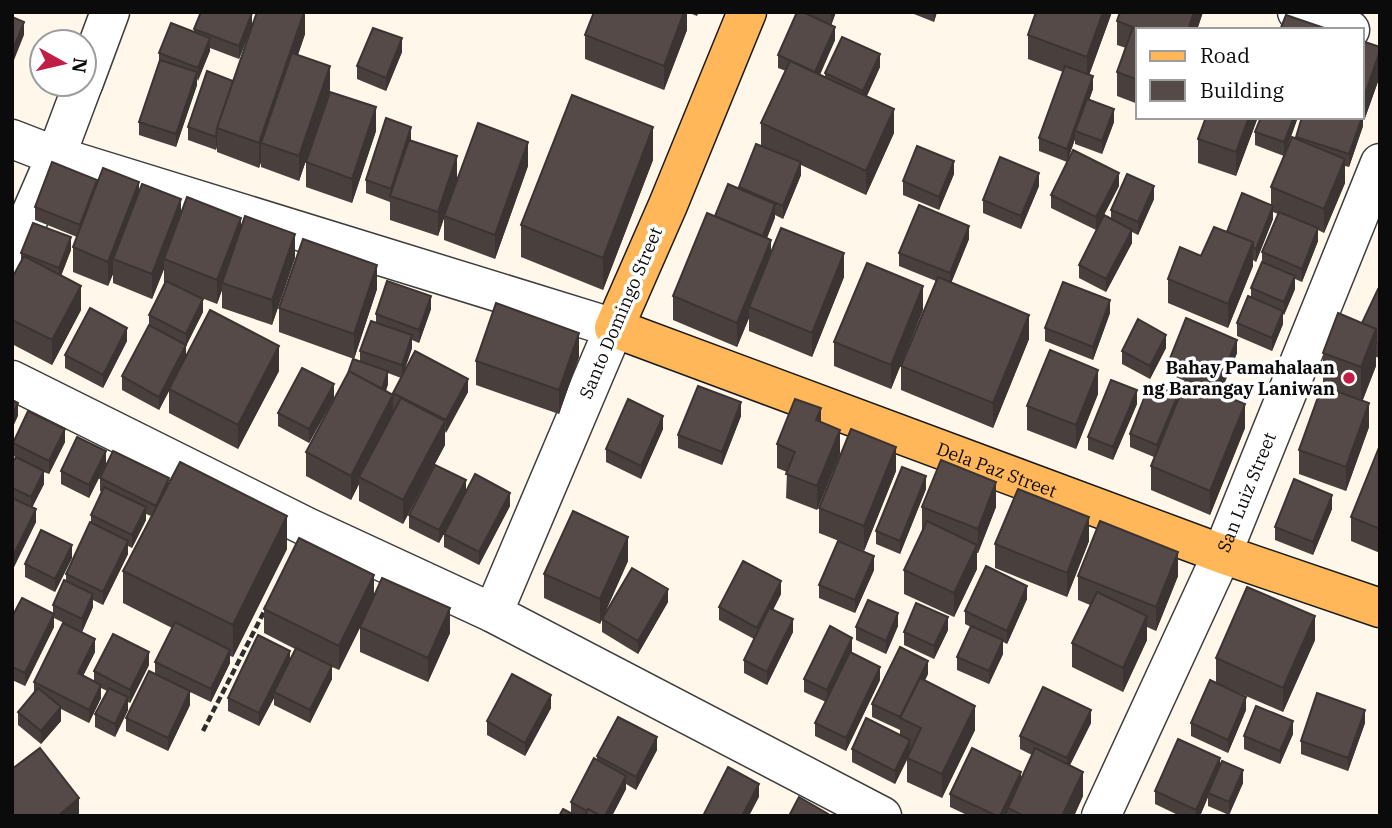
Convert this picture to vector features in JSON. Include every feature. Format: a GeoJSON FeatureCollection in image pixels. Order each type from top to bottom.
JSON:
{"type":"FeatureCollection","features":[{"type":"Feature","properties":{"kind":"main road","name":"Santo Domingo Street"},"geometry":{"type":"LineString","coordinates":[[614,328],[747,12]]}},
{"type":"Feature","properties":{"kind":"main road","name":"Dela Paz Street"},"geometry":{"type":"LineString","coordinates":[[614,328],[1222,554],[1380,608]]}},
{"type":"Feature","properties":{"kind":"street"},"geometry":{"type":"LineString","coordinates":[[98,45],[110,12]]}},
{"type":"Feature","properties":{"kind":"street"},"geometry":{"type":"LineString","coordinates":[[1297,12],[1344,28]]}},
{"type":"Feature","properties":{"kind":"street"},"geometry":{"type":"LineString","coordinates":[[12,257],[78,98]]}},
{"type":"Feature","properties":{"kind":"street"},"geometry":{"type":"LineString","coordinates":[[12,139],[56,156],[614,328]]}},
{"type":"Feature","properties":{"kind":"street","name":"San Luiz Street"},"geometry":{"type":"LineString","coordinates":[[1101,816],[1222,554],[1380,163]]}},
{"type":"Feature","properties":{"kind":"street","name":"Santo Domingo Street"},"geometry":{"type":"LineString","coordinates":[[493,613],[614,328]]}},
{"type":"Feature","properties":{"kind":"street"},"geometry":{"type":"LineString","coordinates":[[12,380],[307,527],[493,613],[882,816]]}},
{"type":"Feature","properties":{"kind":"path"},"geometry":{"type":"LineString","coordinates":[[203,731],[270,599]]}},
{"type":"Feature","properties":{"kind":"building"},"geometry":{"type":"Polygon","coordinates":[[[201,12],[252,13],[239,46],[194,29],[201,12]]]}},
{"type":"Feature","properties":{"kind":"building"},"geometry":{"type":"Polygon","coordinates":[[[257,12],[304,12],[259,143],[217,128],[257,12]]]}},
{"type":"Feature","properties":{"kind":"building"},"geometry":{"type":"Polygon","coordinates":[[[594,12],[684,12],[664,66],[585,35],[594,12]]]}},
{"type":"Feature","properties":{"kind":"building"},"geometry":{"type":"Polygon","coordinates":[[[797,12],[803,12],[835,27],[815,72],[778,55],[797,12]]]}},
{"type":"Feature","properties":{"kind":"building"},"geometry":{"type":"Polygon","coordinates":[[[1036,12],[1103,12],[1087,57],[1028,35],[1036,12]]]}},
{"type":"Feature","properties":{"kind":"building"},"geometry":{"type":"Polygon","coordinates":[[[1120,12],[1194,12],[1189,28],[1136,28],[1136,79],[1117,72],[1133,27],[1117,21],[1120,12]]]}},
{"type":"Feature","properties":{"kind":"building"},"geometry":{"type":"Polygon","coordinates":[[[1286,15],[1324,28],[1281,28],[1286,15]]]}},
{"type":"Feature","properties":{"kind":"building"},"geometry":{"type":"Polygon","coordinates":[[[12,17],[24,22],[12,52],[12,17]]]}},
{"type":"Feature","properties":{"kind":"building"},"geometry":{"type":"Polygon","coordinates":[[[171,23],[210,38],[198,68],[159,53],[171,23]]]}},
{"type":"Feature","properties":{"kind":"building"},"geometry":{"type":"Polygon","coordinates":[[[373,28],[402,38],[386,78],[357,66],[373,28]]]}},
{"type":"Feature","properties":{"kind":"building"},"geometry":{"type":"Polygon","coordinates":[[[842,37],[880,54],[863,91],[825,73],[842,37]]]}},
{"type":"Feature","properties":{"kind":"building"},"geometry":{"type":"Polygon","coordinates":[[[1364,42],[1380,47],[1364,93],[1364,42]]]}},
{"type":"Feature","properties":{"kind":"building"},"geometry":{"type":"Polygon","coordinates":[[[292,53],[330,66],[299,156],[261,143],[292,53]]]}},
{"type":"Feature","properties":{"kind":"building"},"geometry":{"type":"Polygon","coordinates":[[[160,60],[197,72],[176,134],[139,122],[160,60]]]}},
{"type":"Feature","properties":{"kind":"building"},"geometry":{"type":"Polygon","coordinates":[[[790,61],[894,109],[866,171],[761,123],[790,61]]]}},
{"type":"Feature","properties":{"kind":"building"},"geometry":{"type":"Polygon","coordinates":[[[1065,66],[1093,76],[1067,149],[1039,138],[1065,66]]]}},
{"type":"Feature","properties":{"kind":"building"},"geometry":{"type":"Polygon","coordinates":[[[207,71],[233,81],[216,137],[188,127],[207,71]]]}},
{"type":"Feature","properties":{"kind":"building"},"geometry":{"type":"Polygon","coordinates":[[[330,92],[376,107],[352,179],[306,162],[330,92]]]}},
{"type":"Feature","properties":{"kind":"building"},"geometry":{"type":"Polygon","coordinates":[[[572,95],[653,127],[603,258],[521,225],[572,95]]]}},
{"type":"Feature","properties":{"kind":"building"},"geometry":{"type":"Polygon","coordinates":[[[1087,99],[1114,109],[1102,141],[1075,131],[1087,99]]]}},
{"type":"Feature","properties":{"kind":"building"},"geometry":{"type":"Polygon","coordinates":[[[386,118],[411,127],[391,189],[366,180],[386,118]]]}},
{"type":"Feature","properties":{"kind":"building"},"geometry":{"type":"Polygon","coordinates":[[[1205,119],[1248,119],[1236,152],[1198,139],[1205,119]]]}},
{"type":"Feature","properties":{"kind":"building"},"geometry":{"type":"Polygon","coordinates":[[[1260,119],[1293,119],[1284,142],[1255,132],[1260,119]]]}},
{"type":"Feature","properties":{"kind":"building"},"geometry":{"type":"Polygon","coordinates":[[[1301,119],[1361,119],[1349,154],[1296,137],[1301,119]]]}},
{"type":"Feature","properties":{"kind":"building"},"geometry":{"type":"Polygon","coordinates":[[[478,123],[528,142],[495,235],[444,216],[478,123]]]}},
{"type":"Feature","properties":{"kind":"building"},"geometry":{"type":"Polygon","coordinates":[[[1292,137],[1345,159],[1324,209],[1271,187],[1292,137]]]}},
{"type":"Feature","properties":{"kind":"building"},"geometry":{"type":"Polygon","coordinates":[[[409,140],[457,156],[438,212],[390,196],[409,140]]]}},
{"type":"Feature","properties":{"kind":"building"},"geometry":{"type":"Polygon","coordinates":[[[756,144],[801,162],[783,206],[739,187],[756,144]]]}},
{"type":"Feature","properties":{"kind":"building"},"geometry":{"type":"Polygon","coordinates":[[[917,146],[954,161],[939,197],[903,181],[917,146]]]}},
{"type":"Feature","properties":{"kind":"building"},"geometry":{"type":"Polygon","coordinates":[[[1073,150],[1119,173],[1096,217],[1051,195],[1073,150]]]}},
{"type":"Feature","properties":{"kind":"building"},"geometry":{"type":"Polygon","coordinates":[[[1000,157],[1039,173],[1021,216],[983,200],[1000,157]]]}},
{"type":"Feature","properties":{"kind":"building"},"geometry":{"type":"Polygon","coordinates":[[[52,162],[97,180],[80,225],[35,207],[52,162]]]}},
{"type":"Feature","properties":{"kind":"building"},"geometry":{"type":"Polygon","coordinates":[[[103,168],[139,182],[108,262],[73,247],[103,168]]]}},
{"type":"Feature","properties":{"kind":"building"},"geometry":{"type":"Polygon","coordinates":[[[1127,174],[1154,186],[1138,222],[1111,210],[1127,174]]]}},
{"type":"Feature","properties":{"kind":"building"},"geometry":{"type":"Polygon","coordinates":[[[142,184],[181,199],[152,274],[113,259],[142,184]]]}},
{"type":"Feature","properties":{"kind":"building"},"geometry":{"type":"Polygon","coordinates":[[[728,184],[775,204],[763,236],[715,216],[728,184]]]}},
{"type":"Feature","properties":{"kind":"building"},"geometry":{"type":"Polygon","coordinates":[[[1242,193],[1273,206],[1256,249],[1253,242],[1227,232],[1242,193]]]}},
{"type":"Feature","properties":{"kind":"building"},"geometry":{"type":"Polygon","coordinates":[[[187,197],[241,218],[217,280],[164,259],[187,197]]]}},
{"type":"Feature","properties":{"kind":"building"},"geometry":{"type":"Polygon","coordinates":[[[919,205],[969,226],[950,273],[899,253],[919,205]]]}},
{"type":"Feature","properties":{"kind":"building"},"geometry":{"type":"Polygon","coordinates":[[[1279,212],[1318,228],[1302,269],[1262,252],[1279,212]]]}},
{"type":"Feature","properties":{"kind":"building"},"geometry":{"type":"Polygon","coordinates":[[[707,213],[771,240],[737,323],[673,296],[707,213]]]}},
{"type":"Feature","properties":{"kind":"building"},"geometry":{"type":"Polygon","coordinates":[[[1104,215],[1132,230],[1106,279],[1079,265],[1104,215]]]}},
{"type":"Feature","properties":{"kind":"building"},"geometry":{"type":"Polygon","coordinates":[[[245,216],[295,234],[272,300],[222,283],[245,216]]]}},
{"type":"Feature","properties":{"kind":"building"},"geometry":{"type":"Polygon","coordinates":[[[33,223],[71,237],[59,268],[21,253],[33,223]]]}},
{"type":"Feature","properties":{"kind":"building"},"geometry":{"type":"Polygon","coordinates":[[[1214,227],[1253,242],[1228,304],[1168,279],[1180,247],[1201,256],[1214,227]]]}},
{"type":"Feature","properties":{"kind":"building"},"geometry":{"type":"Polygon","coordinates":[[[781,228],[844,253],[812,333],[749,307],[781,228]]]}},
{"type":"Feature","properties":{"kind":"building"},"geometry":{"type":"Polygon","coordinates":[[[303,239],[377,265],[354,334],[279,308],[303,239]]]}},
{"type":"Feature","properties":{"kind":"building"},"geometry":{"type":"Polygon","coordinates":[[[24,256],[81,286],[52,340],[12,320],[12,278],[24,256]]]}},
{"type":"Feature","properties":{"kind":"building"},"geometry":{"type":"Polygon","coordinates":[[[1262,262],[1295,276],[1284,302],[1251,288],[1262,262]]]}},
{"type":"Feature","properties":{"kind":"building"},"geometry":{"type":"Polygon","coordinates":[[[867,263],[923,286],[891,365],[834,342],[867,263]]]}},
{"type":"Feature","properties":{"kind":"building"},"geometry":{"type":"Polygon","coordinates":[[[938,277],[1029,315],[993,403],[901,366],[938,277]]]}},
{"type":"Feature","properties":{"kind":"building"},"geometry":{"type":"Polygon","coordinates":[[[166,281],[203,299],[186,334],[149,315],[166,281]]]}},
{"type":"Feature","properties":{"kind":"building"},"geometry":{"type":"Polygon","coordinates":[[[387,281],[431,296],[419,330],[376,314],[387,281]]]}},
{"type":"Feature","properties":{"kind":"building"},"geometry":{"type":"Polygon","coordinates":[[[1063,282],[1110,300],[1093,347],[1045,328],[1063,282]]]}},
{"type":"Feature","properties":{"kind":"building"},"geometry":{"type":"Polygon","coordinates":[[[1378,289],[1380,345],[1376,343],[1376,329],[1362,323],[1378,289]]]}},
{"type":"Feature","properties":{"kind":"building"},"geometry":{"type":"Polygon","coordinates":[[[1248,296],[1283,311],[1272,338],[1237,323],[1248,296]]]}},
{"type":"Feature","properties":{"kind":"building"},"geometry":{"type":"Polygon","coordinates":[[[496,303],[579,333],[559,390],[476,361],[496,303]]]}},
{"type":"Feature","properties":{"kind":"building"},"geometry":{"type":"Polygon","coordinates":[[[90,308],[127,328],[103,375],[65,355],[90,308]]]}},
{"type":"Feature","properties":{"kind":"building"},"geometry":{"type":"Polygon","coordinates":[[[210,310],[279,346],[238,425],[169,389],[210,310]]]}},
{"type":"Feature","properties":{"kind":"building"},"geometry":{"type":"Polygon","coordinates":[[[1338,313],[1376,329],[1361,367],[1323,353],[1338,313]]]}},
{"type":"Feature","properties":{"kind":"building"},"geometry":{"type":"Polygon","coordinates":[[[1186,318],[1237,340],[1219,382],[1169,361],[1186,318]]]}},
{"type":"Feature","properties":{"kind":"building"},"geometry":{"type":"Polygon","coordinates":[[[1138,319],[1166,335],[1150,366],[1122,351],[1138,319]]]}},
{"type":"Feature","properties":{"kind":"building"},"geometry":{"type":"Polygon","coordinates":[[[371,321],[412,335],[402,365],[360,351],[371,321]]]}},
{"type":"Feature","properties":{"kind":"building"},"geometry":{"type":"Polygon","coordinates":[[[149,325],[186,345],[159,397],[122,376],[149,325]]]}},
{"type":"Feature","properties":{"kind":"building"},"geometry":{"type":"Polygon","coordinates":[[[1050,350],[1098,370],[1076,425],[1027,406],[1050,350]]]}},
{"type":"Feature","properties":{"kind":"building"},"geometry":{"type":"Polygon","coordinates":[[[415,351],[468,379],[446,420],[393,393],[415,351]]]}},
{"type":"Feature","properties":{"kind":"building"},"geometry":{"type":"Polygon","coordinates":[[[353,359],[388,371],[382,389],[349,371],[347,376],[353,359]]]}},
{"type":"Feature","properties":{"kind":"building"},"geometry":{"type":"Polygon","coordinates":[[[302,368],[334,384],[309,429],[278,413],[302,368]]]}},
{"type":"Feature","properties":{"kind":"building"},"geometry":{"type":"Polygon","coordinates":[[[349,371],[393,395],[351,476],[306,452],[349,371]]]}},
{"type":"Feature","properties":{"kind":"building"},"geometry":{"type":"Polygon","coordinates":[[[1111,380],[1137,390],[1113,447],[1088,437],[1111,380]]]}},
{"type":"Feature","properties":{"kind":"building"},"geometry":{"type":"Polygon","coordinates":[[[1186,380],[1245,404],[1210,491],[1151,466],[1186,380]]]}},
{"type":"Feature","properties":{"kind":"building"},"geometry":{"type":"Polygon","coordinates":[[[1150,383],[1178,395],[1157,445],[1130,434],[1150,383]]]}},
{"type":"Feature","properties":{"kind":"building"},"geometry":{"type":"Polygon","coordinates":[[[698,386],[741,402],[722,452],[678,435],[698,386]]]}},
{"type":"Feature","properties":{"kind":"building"},"geometry":{"type":"Polygon","coordinates":[[[1322,386],[1369,403],[1346,467],[1299,450],[1322,386]]]}},
{"type":"Feature","properties":{"kind":"building"},"geometry":{"type":"Polygon","coordinates":[[[401,398],[445,421],[403,500],[359,477],[401,398]]]}},
{"type":"Feature","properties":{"kind":"building"},"geometry":{"type":"Polygon","coordinates":[[[628,399],[663,416],[641,466],[606,449],[628,399]]]}},
{"type":"Feature","properties":{"kind":"building"},"geometry":{"type":"Polygon","coordinates":[[[795,399],[821,408],[816,420],[840,430],[817,486],[786,474],[795,452],[777,444],[795,399]]]}},
{"type":"Feature","properties":{"kind":"building"},"geometry":{"type":"Polygon","coordinates":[[[12,400],[18,403],[12,416],[12,400]]]}},
{"type":"Feature","properties":{"kind":"building"},"geometry":{"type":"Polygon","coordinates":[[[28,411],[65,429],[49,461],[13,443],[28,411]]]}},
{"type":"Feature","properties":{"kind":"building"},"geometry":{"type":"Polygon","coordinates":[[[851,429],[896,447],[864,526],[819,508],[851,429]]]}},
{"type":"Feature","properties":{"kind":"building"},"geometry":{"type":"Polygon","coordinates":[[[77,437],[106,451],[89,485],[61,471],[77,437]]]}},
{"type":"Feature","properties":{"kind":"building"},"geometry":{"type":"Polygon","coordinates":[[[1380,445],[1380,529],[1351,517],[1380,445]]]}},
{"type":"Feature","properties":{"kind":"building"},"geometry":{"type":"Polygon","coordinates":[[[113,451],[169,478],[156,506],[100,478],[113,451]]]}},
{"type":"Feature","properties":{"kind":"building"},"geometry":{"type":"Polygon","coordinates":[[[16,457],[44,471],[31,497],[12,488],[12,464],[16,457]]]}},
{"type":"Feature","properties":{"kind":"building"},"geometry":{"type":"Polygon","coordinates":[[[941,460],[996,482],[978,529],[922,507],[941,460]]]}},
{"type":"Feature","properties":{"kind":"building"},"geometry":{"type":"Polygon","coordinates":[[[180,462],[287,516],[233,625],[123,571],[180,462]]]}},
{"type":"Feature","properties":{"kind":"building"},"geometry":{"type":"Polygon","coordinates":[[[435,465],[466,480],[439,530],[409,515],[435,465]]]}},
{"type":"Feature","properties":{"kind":"building"},"geometry":{"type":"Polygon","coordinates":[[[902,467],[926,476],[900,541],[876,531],[902,467]]]}},
{"type":"Feature","properties":{"kind":"building"},"geometry":{"type":"Polygon","coordinates":[[[475,474],[510,493],[479,552],[444,534],[475,474]]]}},
{"type":"Feature","properties":{"kind":"building"},"geometry":{"type":"Polygon","coordinates":[[[1294,479],[1332,495],[1313,542],[1275,527],[1294,479]]]}},
{"type":"Feature","properties":{"kind":"building"},"geometry":{"type":"Polygon","coordinates":[[[104,487],[146,507],[132,535],[91,515],[104,487]]]}},
{"type":"Feature","properties":{"kind":"building"},"geometry":{"type":"Polygon","coordinates":[[[1018,489],[1089,517],[1067,573],[995,544],[1018,489]]]}},
{"type":"Feature","properties":{"kind":"building"},"geometry":{"type":"Polygon","coordinates":[[[12,498],[36,509],[12,558],[12,498]]]}},
{"type":"Feature","properties":{"kind":"building"},"geometry":{"type":"Polygon","coordinates":[[[573,511],[628,537],[600,599],[544,574],[573,511]]]}},
{"type":"Feature","properties":{"kind":"building"},"geometry":{"type":"Polygon","coordinates":[[[927,521],[977,545],[954,593],[904,570],[927,521]]]}},
{"type":"Feature","properties":{"kind":"building"},"geometry":{"type":"Polygon","coordinates":[[[1100,521],[1178,552],[1156,607],[1078,576],[1100,521]]]}},
{"type":"Feature","properties":{"kind":"building"},"geometry":{"type":"Polygon","coordinates":[[[90,522],[128,541],[103,592],[66,574],[90,522]]]}},
{"type":"Feature","properties":{"kind":"building"},"geometry":{"type":"Polygon","coordinates":[[[41,530],[72,545],[55,579],[25,564],[41,530]]]}},
{"type":"Feature","properties":{"kind":"building"},"geometry":{"type":"Polygon","coordinates":[[[299,538],[374,575],[339,646],[264,609],[299,538]]]}},
{"type":"Feature","properties":{"kind":"building"},"geometry":{"type":"Polygon","coordinates":[[[838,541],[874,556],[855,600],[819,585],[838,541]]]}},
{"type":"Feature","properties":{"kind":"building"},"geometry":{"type":"Polygon","coordinates":[[[743,561],[781,581],[757,628],[719,607],[743,561]]]}},
{"type":"Feature","properties":{"kind":"building"},"geometry":{"type":"Polygon","coordinates":[[[986,566],[1027,586],[1007,631],[965,611],[986,566]]]}},
{"type":"Feature","properties":{"kind":"building"},"geometry":{"type":"Polygon","coordinates":[[[632,568],[668,589],[638,641],[602,619],[632,568]]]}},
{"type":"Feature","properties":{"kind":"building"},"geometry":{"type":"Polygon","coordinates":[[[382,578],[450,608],[428,658],[360,627],[382,578]]]}},
{"type":"Feature","properties":{"kind":"building"},"geometry":{"type":"Polygon","coordinates":[[[64,580],[93,594],[82,619],[53,605],[64,580]]]}},
{"type":"Feature","properties":{"kind":"building"},"geometry":{"type":"Polygon","coordinates":[[[1247,587],[1315,616],[1283,688],[1216,658],[1247,587]]]}},
{"type":"Feature","properties":{"kind":"building"},"geometry":{"type":"Polygon","coordinates":[[[1097,592],[1147,616],[1123,668],[1072,643],[1097,592]]]}},
{"type":"Feature","properties":{"kind":"building"},"geometry":{"type":"Polygon","coordinates":[[[22,598],[54,614],[25,673],[12,667],[12,617],[22,598]]]}},
{"type":"Feature","properties":{"kind":"building"},"geometry":{"type":"Polygon","coordinates":[[[868,600],[898,613],[886,641],[856,627],[868,600]]]}},
{"type":"Feature","properties":{"kind":"building"},"geometry":{"type":"Polygon","coordinates":[[[916,603],[948,617],[934,646],[904,632],[916,603]]]}},
{"type":"Feature","properties":{"kind":"building"},"geometry":{"type":"Polygon","coordinates":[[[769,608],[793,619],[767,672],[744,660],[769,608]]]}},
{"type":"Feature","properties":{"kind":"building"},"geometry":{"type":"Polygon","coordinates":[[[175,622],[230,650],[211,689],[155,662],[175,622]]]}},
{"type":"Feature","properties":{"kind":"building"},"geometry":{"type":"Polygon","coordinates":[[[63,623],[95,639],[78,673],[101,685],[89,710],[34,682],[63,623]]]}},
{"type":"Feature","properties":{"kind":"building"},"geometry":{"type":"Polygon","coordinates":[[[830,626],[852,638],[827,690],[804,679],[830,626]]]}},
{"type":"Feature","properties":{"kind":"building"},"geometry":{"type":"Polygon","coordinates":[[[971,626],[1003,640],[989,671],[957,657],[971,626]]]}},
{"type":"Feature","properties":{"kind":"building"},"geometry":{"type":"Polygon","coordinates":[[[113,634],[149,652],[130,690],[94,671],[113,634]]]}},
{"type":"Feature","properties":{"kind":"building"},"geometry":{"type":"Polygon","coordinates":[[[258,635],[290,651],[259,713],[228,698],[258,635]]]}},
{"type":"Feature","properties":{"kind":"building"},"geometry":{"type":"Polygon","coordinates":[[[900,647],[928,661],[900,717],[872,704],[900,647]]]}},
{"type":"Feature","properties":{"kind":"building"},"geometry":{"type":"Polygon","coordinates":[[[296,648],[332,666],[310,710],[274,692],[296,648]]]}},
{"type":"Feature","properties":{"kind":"building"},"geometry":{"type":"Polygon","coordinates":[[[850,652],[880,667],[846,738],[815,723],[850,652]]]}},
{"type":"Feature","properties":{"kind":"building"},"geometry":{"type":"Polygon","coordinates":[[[149,671],[190,691],[168,738],[126,718],[149,671]]]}},
{"type":"Feature","properties":{"kind":"building"},"geometry":{"type":"Polygon","coordinates":[[[512,674],[551,695],[525,743],[487,721],[512,674]]]}},
{"type":"Feature","properties":{"kind":"building"},"geometry":{"type":"Polygon","coordinates":[[[920,678],[975,706],[942,774],[907,758],[921,728],[900,718],[920,678]]]}},
{"type":"Feature","properties":{"kind":"building"},"geometry":{"type":"Polygon","coordinates":[[[1210,680],[1246,697],[1228,740],[1191,723],[1210,680]]]}},
{"type":"Feature","properties":{"kind":"building"},"geometry":{"type":"Polygon","coordinates":[[[1043,687],[1091,710],[1067,758],[1020,736],[1043,687]]]}},
{"type":"Feature","properties":{"kind":"building"},"geometry":{"type":"Polygon","coordinates":[[[38,688],[61,707],[41,731],[18,712],[38,688]]]}},
{"type":"Feature","properties":{"kind":"building"},"geometry":{"type":"Polygon","coordinates":[[[109,688],[128,697],[115,724],[95,714],[109,688]]]}},
{"type":"Feature","properties":{"kind":"building"},"geometry":{"type":"Polygon","coordinates":[[[1317,693],[1365,710],[1348,758],[1301,741],[1317,693]]]}},
{"type":"Feature","properties":{"kind":"building"},"geometry":{"type":"Polygon","coordinates":[[[1256,706],[1293,721],[1280,751],[1244,736],[1256,706]]]}},
{"type":"Feature","properties":{"kind":"building"},"geometry":{"type":"Polygon","coordinates":[[[618,717],[657,737],[636,777],[597,756],[618,717]]]}},
{"type":"Feature","properties":{"kind":"building"},"geometry":{"type":"Polygon","coordinates":[[[866,718],[910,740],[895,771],[852,749],[866,718]]]}},
{"type":"Feature","properties":{"kind":"building"},"geometry":{"type":"Polygon","coordinates":[[[1178,739],[1220,758],[1196,810],[1155,791],[1178,739]]]}},
{"type":"Feature","properties":{"kind":"building"},"geometry":{"type":"Polygon","coordinates":[[[40,748],[79,798],[58,816],[13,816],[12,769],[40,748]]]}},
{"type":"Feature","properties":{"kind":"building"},"geometry":{"type":"Polygon","coordinates":[[[972,748],[1021,772],[1000,816],[950,794],[972,748]]]}},
{"type":"Feature","properties":{"kind":"building"},"geometry":{"type":"Polygon","coordinates":[[[1035,748],[1083,772],[1062,816],[1024,816],[1008,808],[1035,748]]]}},
{"type":"Feature","properties":{"kind":"building"},"geometry":{"type":"Polygon","coordinates":[[[594,758],[626,776],[605,816],[588,809],[587,811],[571,802],[594,758]]]}},
{"type":"Feature","properties":{"kind":"building"},"geometry":{"type":"Polygon","coordinates":[[[1222,761],[1243,770],[1229,802],[1208,793],[1222,761]]]}},
{"type":"Feature","properties":{"kind":"building"},"geometry":{"type":"Polygon","coordinates":[[[728,767],[759,784],[742,816],[703,816],[728,767]]]}},
{"type":"Feature","properties":{"kind":"building"},"geometry":{"type":"Polygon","coordinates":[[[799,797],[828,814],[827,816],[789,816],[799,797]]]}},
{"type":"Feature","properties":{"kind":"building"},"geometry":{"type":"Polygon","coordinates":[[[563,809],[576,816],[559,816],[563,809]]]}},
{"type":"Feature","properties":{"kind":"building"},"geometry":{"type":"Polygon","coordinates":[[[588,809],[601,816],[585,816],[588,809]]]}},
{"type":"Feature","properties":{"kind":"place","name":"Bahay Pamahalaan ng Barangay Laniwan"},"geometry":{"type":"Point","coordinates":[1349,378]}}]}
